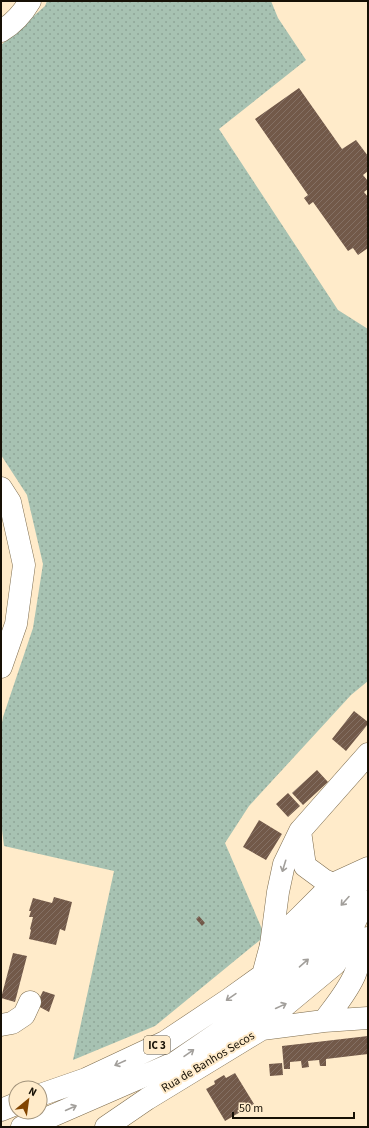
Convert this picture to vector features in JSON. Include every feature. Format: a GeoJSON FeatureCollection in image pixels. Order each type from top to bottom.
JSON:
{"type":"FeatureCollection","features":[{"type":"Feature","properties":{"kind":"main road"},"geometry":{"type":"LineString","coordinates":[[1,31],[8,26],[30,1]]}},
{"type":"Feature","properties":{"kind":"main road"},"geometry":{"type":"LineString","coordinates":[[1,488],[10,502],[24,564],[16,624],[1,667]]}},
{"type":"Feature","properties":{"kind":"main road"},"geometry":{"type":"LineString","coordinates":[[263,974],[271,945],[278,892],[284,864],[300,831],[368,754]]}},
{"type":"Feature","properties":{"kind":"main road"},"geometry":{"type":"LineString","coordinates":[[300,831],[305,866],[332,884]]}},
{"type":"Feature","properties":{"kind":"main road"},"geometry":{"type":"LineString","coordinates":[[271,945],[332,884],[368,869]]}},
{"type":"Feature","properties":{"kind":"main road","name":"IC 3"},"geometry":{"type":"LineString","coordinates":[[48,1093],[86,1079],[165,1042],[228,1000],[302,942],[346,901],[368,869]]}},
{"type":"Feature","properties":{"kind":"main road","name":"IC 3"},"geometry":{"type":"LineString","coordinates":[[22,1127],[50,1122],[176,1062],[243,1016],[315,954],[364,908]]}},
{"type":"Feature","properties":{"kind":"main road"},"geometry":{"type":"LineString","coordinates":[[324,1021],[349,986],[356,973],[362,950],[368,938]]}},
{"type":"Feature","properties":{"kind":"main road"},"geometry":{"type":"LineString","coordinates":[[1,1025],[12,1023],[24,1015],[30,1002]]}},
{"type":"Feature","properties":{"kind":"main road","name":"Rua de Banhos Secos"},"geometry":{"type":"LineString","coordinates":[[106,1127],[147,1099],[262,1029],[324,1021],[368,1018]]}},
{"type":"Feature","properties":{"kind":"green space"},"geometry":{"type":"Polygon","coordinates":[[[47,1],[271,1],[278,18],[306,60],[219,129],[338,310],[368,329],[368,681],[351,695],[249,806],[225,843],[265,936],[155,1026],[73,1060],[114,871],[4,846],[1,821],[1,729],[3,717],[33,628],[43,564],[27,495],[1,455],[1,45],[45,6],[47,1]]]}},
{"type":"Feature","properties":{"kind":"building"},"geometry":{"type":"Polygon","coordinates":[[[299,88],[342,149],[356,140],[368,156],[368,171],[363,175],[368,181],[368,189],[364,192],[368,197],[368,248],[358,255],[353,248],[348,251],[313,202],[309,205],[304,198],[308,195],[255,119],[299,88]]]}},
{"type":"Feature","properties":{"kind":"building"},"geometry":{"type":"Polygon","coordinates":[[[354,711],[368,722],[368,724],[346,751],[332,739],[354,711]]]}},
{"type":"Feature","properties":{"kind":"building"},"geometry":{"type":"Polygon","coordinates":[[[317,770],[328,782],[303,805],[292,793],[317,770]]]}},
{"type":"Feature","properties":{"kind":"building"},"geometry":{"type":"Polygon","coordinates":[[[288,793],[300,806],[288,817],[276,804],[288,793]]]}},
{"type":"Feature","properties":{"kind":"building"},"geometry":{"type":"Polygon","coordinates":[[[259,820],[282,834],[266,860],[243,847],[259,820]]]}},
{"type":"Feature","properties":{"kind":"building"},"geometry":{"type":"Polygon","coordinates":[[[54,897],[72,902],[65,931],[60,929],[56,945],[29,939],[33,917],[29,917],[31,911],[29,911],[33,898],[52,903],[54,897]]]}},
{"type":"Feature","properties":{"kind":"building"},"geometry":{"type":"Polygon","coordinates":[[[199,916],[205,923],[202,926],[196,919],[199,916]]]}},
{"type":"Feature","properties":{"kind":"building"},"geometry":{"type":"Polygon","coordinates":[[[13,953],[27,956],[15,1002],[1,998],[13,953]]]}},
{"type":"Feature","properties":{"kind":"building"},"geometry":{"type":"Polygon","coordinates":[[[43,991],[55,995],[49,1012],[36,1005],[43,991]]]}},
{"type":"Feature","properties":{"kind":"building"},"geometry":{"type":"Polygon","coordinates":[[[368,1036],[368,1054],[326,1059],[326,1066],[320,1066],[319,1060],[308,1061],[309,1067],[302,1068],[301,1061],[290,1062],[290,1069],[284,1069],[282,1046],[368,1036]]]}},
{"type":"Feature","properties":{"kind":"building"},"geometry":{"type":"Polygon","coordinates":[[[282,1063],[283,1075],[270,1076],[269,1064],[282,1063]]]}},
{"type":"Feature","properties":{"kind":"building"},"geometry":{"type":"Polygon","coordinates":[[[235,1073],[254,1104],[225,1121],[206,1089],[215,1084],[214,1081],[224,1075],[226,1078],[235,1073]]]}}]}
